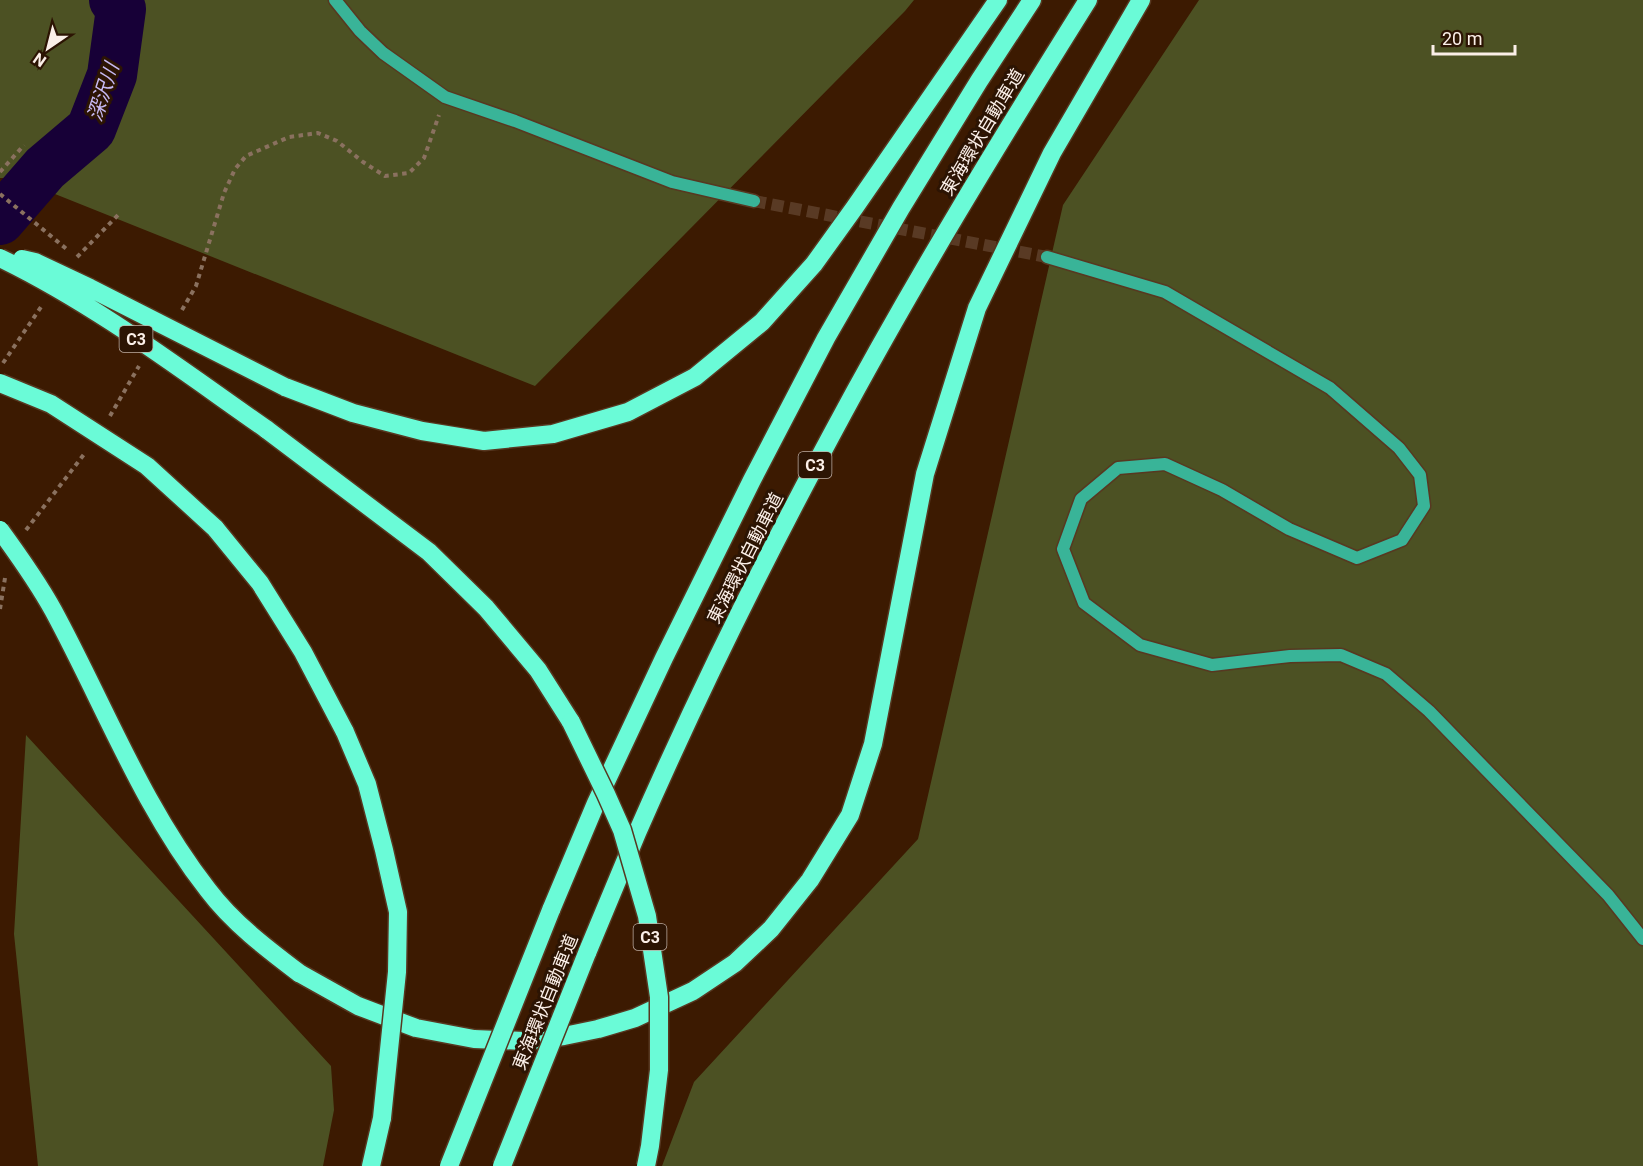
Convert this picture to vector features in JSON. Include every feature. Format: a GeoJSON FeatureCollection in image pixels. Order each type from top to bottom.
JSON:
{"type":"FeatureCollection","features":[{"type":"Feature","properties":{"kind":"highway","name":"C3"},"geometry":{"type":"LineString","coordinates":[[0,252],[35,262],[285,387],[353,412],[422,430],[484,441],[553,434],[628,412],[695,377],[762,322],[814,264],[998,0]]}},
{"type":"Feature","properties":{"kind":"highway","name":"東海環状自動車道"},"geometry":{"type":"LineString","coordinates":[[449,1166],[550,910],[596,803],[664,658],[752,480],[826,338],[901,208],[1032,0]]}},
{"type":"Feature","properties":{"kind":"highway","name":"東海環状自動車道"},"geometry":{"type":"LineString","coordinates":[[502,1166],[637,834],[688,721],[751,591],[832,433],[932,254],[1088,0]]}},
{"type":"Feature","properties":{"kind":"highway"},"geometry":{"type":"LineString","coordinates":[[0,530],[52,609],[139,781],[172,839],[208,891],[249,935],[298,973],[358,1006],[416,1028],[474,1038],[524,1041],[598,1029],[635,1018],[693,991],[735,963],[771,928],[810,880],[850,815],[873,744],[925,474],[977,308],[1052,153],[1141,0]]}},
{"type":"Feature","properties":{"kind":"highway","name":"C3"},"geometry":{"type":"LineString","coordinates":[[0,258],[107,319],[266,429],[429,552],[486,608],[538,670],[571,722],[622,830],[647,916],[659,997],[659,1070],[646,1166]]}},
{"type":"Feature","properties":{"kind":"highway"},"geometry":{"type":"LineString","coordinates":[[0,383],[51,404],[147,466],[215,528],[260,583],[303,651],[345,732],[367,784],[398,912],[397,972],[382,1118],[371,1166]]}},
{"type":"Feature","properties":{"kind":"street"},"geometry":{"type":"LineString","coordinates":[[335,0],[360,32],[383,53],[445,97],[515,121],[672,182],[754,201]]}},
{"type":"Feature","properties":{"kind":"street"},"geometry":{"type":"LineString","coordinates":[[1047,257],[1165,292],[1330,388],[1399,448],[1420,475],[1424,506],[1402,540],[1358,558],[1289,529],[1222,490],[1164,464],[1118,468],[1081,499],[1063,549],[1084,603],[1140,645],[1212,665],[1290,656],[1341,655],[1386,674],[1429,711],[1608,895],[1643,939]]}},
{"type":"Feature","properties":{"kind":"path"},"geometry":{"type":"LineString","coordinates":[[177,316],[196,286],[224,193],[235,169],[246,156],[289,137],[318,133],[337,141],[385,176],[409,173],[424,158],[445,97]]}},
{"type":"Feature","properties":{"kind":"path"},"geometry":{"type":"LineString","coordinates":[[0,172],[24,145]]}},
{"type":"Feature","properties":{"kind":"path"},"geometry":{"type":"LineString","coordinates":[[0,194],[65,248]]}},
{"type":"Feature","properties":{"kind":"path"},"geometry":{"type":"LineString","coordinates":[[105,423],[145,358]]}},
{"type":"Feature","properties":{"kind":"path"},"geometry":{"type":"LineString","coordinates":[[25,532],[87,450]]}},
{"type":"Feature","properties":{"kind":"path"},"geometry":{"type":"LineString","coordinates":[[0,609],[6,570]]}},
{"type":"Feature","properties":{"kind":"green space"},"geometry":{"type":"Polygon","coordinates":[[[0,0],[914,0],[535,386],[15,178],[0,178],[0,0]]]}},
{"type":"Feature","properties":{"kind":"green space"},"geometry":{"type":"Polygon","coordinates":[[[1199,0],[1643,0],[1643,1166],[662,1166],[694,1082],[918,839],[1063,205],[1199,0]]]}},
{"type":"Feature","properties":{"kind":"green space"},"geometry":{"type":"Polygon","coordinates":[[[26,735],[331,1066],[334,1110],[323,1166],[38,1166],[14,934],[26,735]]]}},
{"type":"Feature","properties":{"kind":"waterway","name":"深沢川"},"geometry":{"type":"LineString","coordinates":[[0,220],[45,168],[91,129],[112,75],[121,9],[114,0]]}},
{"type":"Feature","properties":{"kind":"tunnel"},"geometry":{"type":"LineString","coordinates":[[754,201],[1047,257]]}}]}
